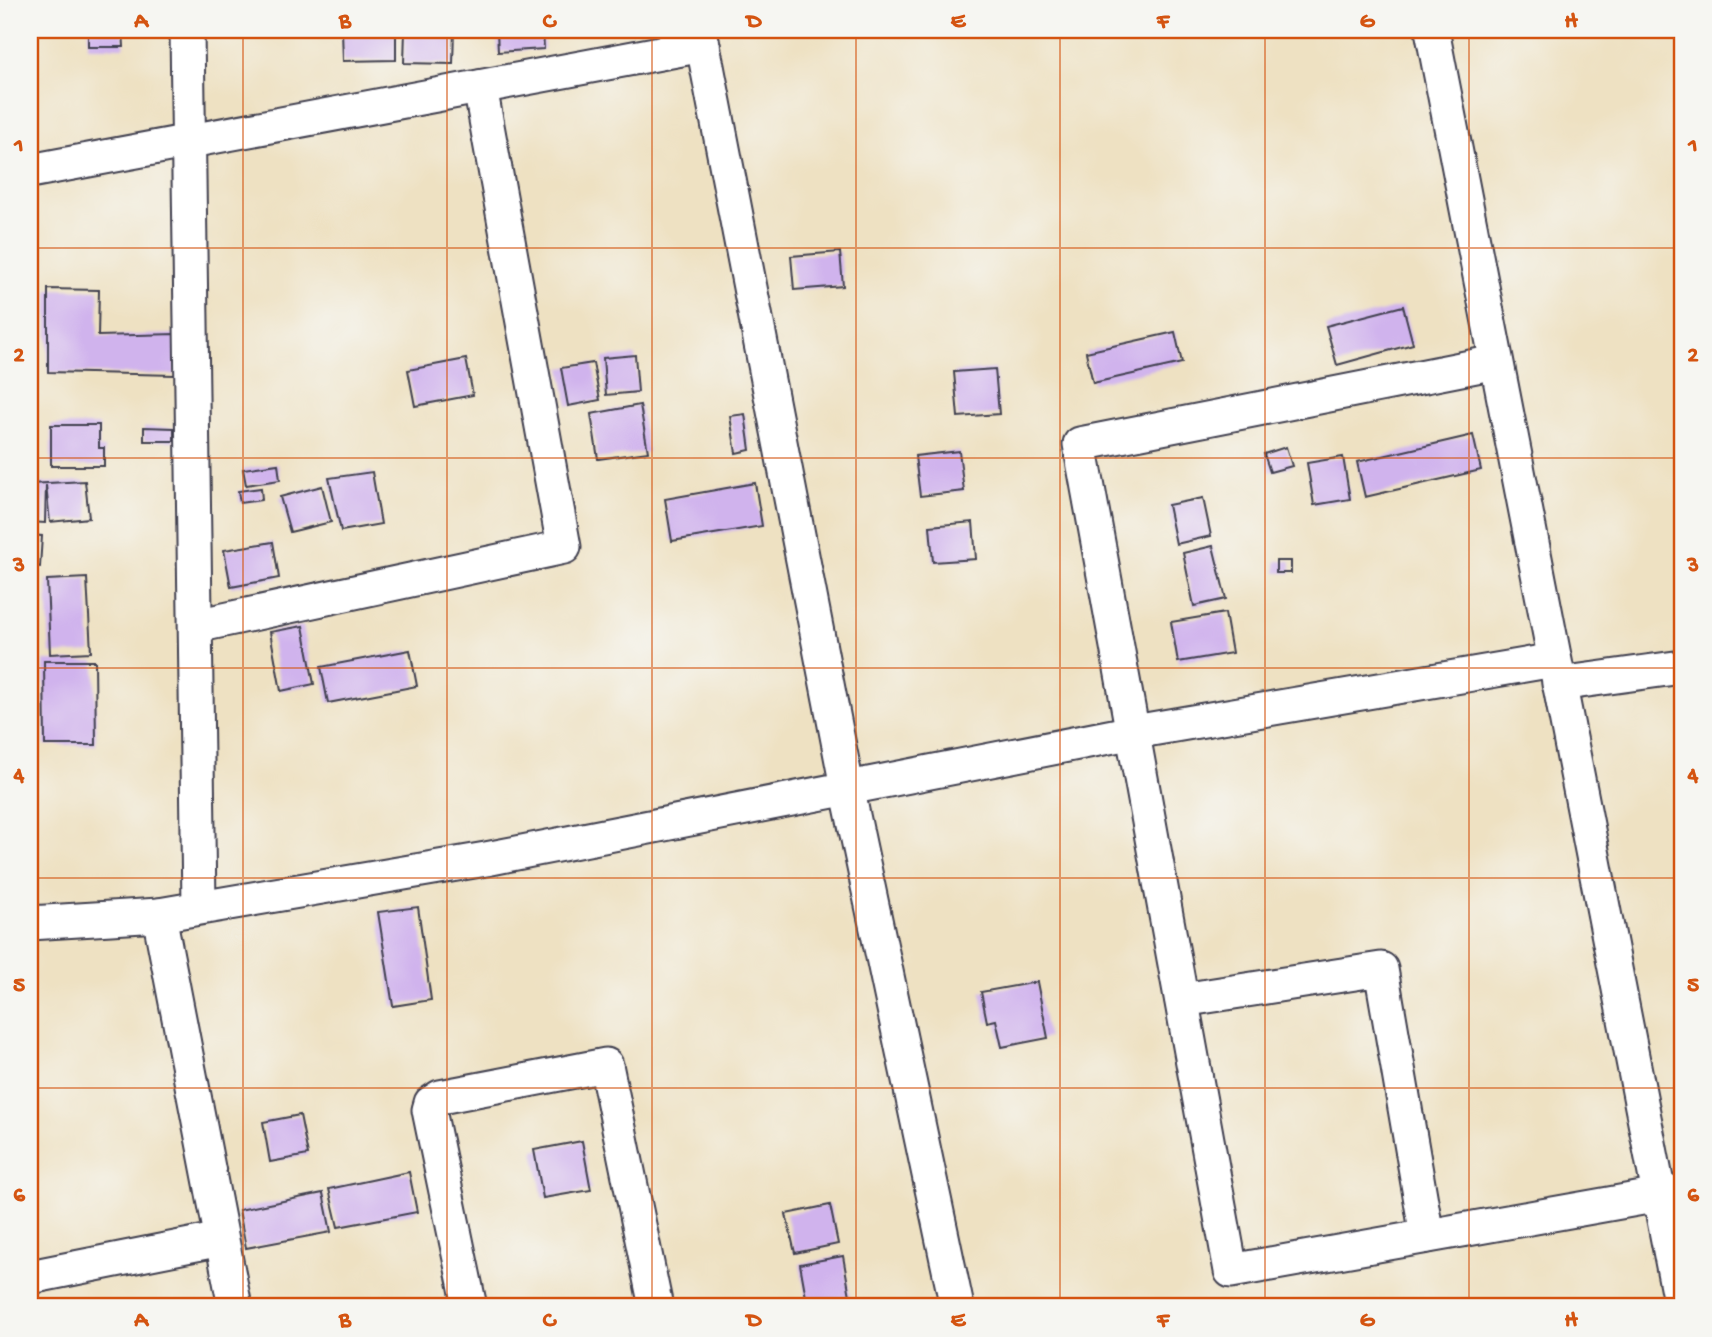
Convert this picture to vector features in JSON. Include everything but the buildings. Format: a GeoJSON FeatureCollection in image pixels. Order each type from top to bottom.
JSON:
{"type":"FeatureCollection","features":[{"type":"Feature","properties":{"kind":"street"},"geometry":{"type":"LineString","coordinates":[[187,30],[199,906]]}},
{"type":"Feature","properties":{"kind":"street"},"geometry":{"type":"LineString","coordinates":[[1432,30],[1557,672],[1670,1193],[1681,1307]]}},
{"type":"Feature","properties":{"kind":"street"},"geometry":{"type":"LineString","coordinates":[[30,170],[480,87],[701,37],[847,787],[957,1307]]}},
{"type":"Feature","properties":{"kind":"street"},"geometry":{"type":"LineString","coordinates":[[196,626],[564,547],[480,87]]}},
{"type":"Feature","properties":{"kind":"street"},"geometry":{"type":"LineString","coordinates":[[1496,362],[1080,443],[1231,1270],[1670,1193]]}},
{"type":"Feature","properties":{"kind":"street"},"geometry":{"type":"LineString","coordinates":[[30,923],[159,915],[199,906],[486,859],[1134,732],[1557,672],[1682,667]]}},
{"type":"Feature","properties":{"kind":"street"},"geometry":{"type":"LineString","coordinates":[[159,915],[235,1307]]}},
{"type":"Feature","properties":{"kind":"street"},"geometry":{"type":"LineString","coordinates":[[1182,1000],[1381,969],[1427,1236]]}},
{"type":"Feature","properties":{"kind":"street"},"geometry":{"type":"LineString","coordinates":[[470,1307],[429,1110],[431,1103],[440,1097],[606,1065],[656,1307]]}},
{"type":"Feature","properties":{"kind":"street"},"geometry":{"type":"LineString","coordinates":[[30,1277],[222,1239]]}}]}
